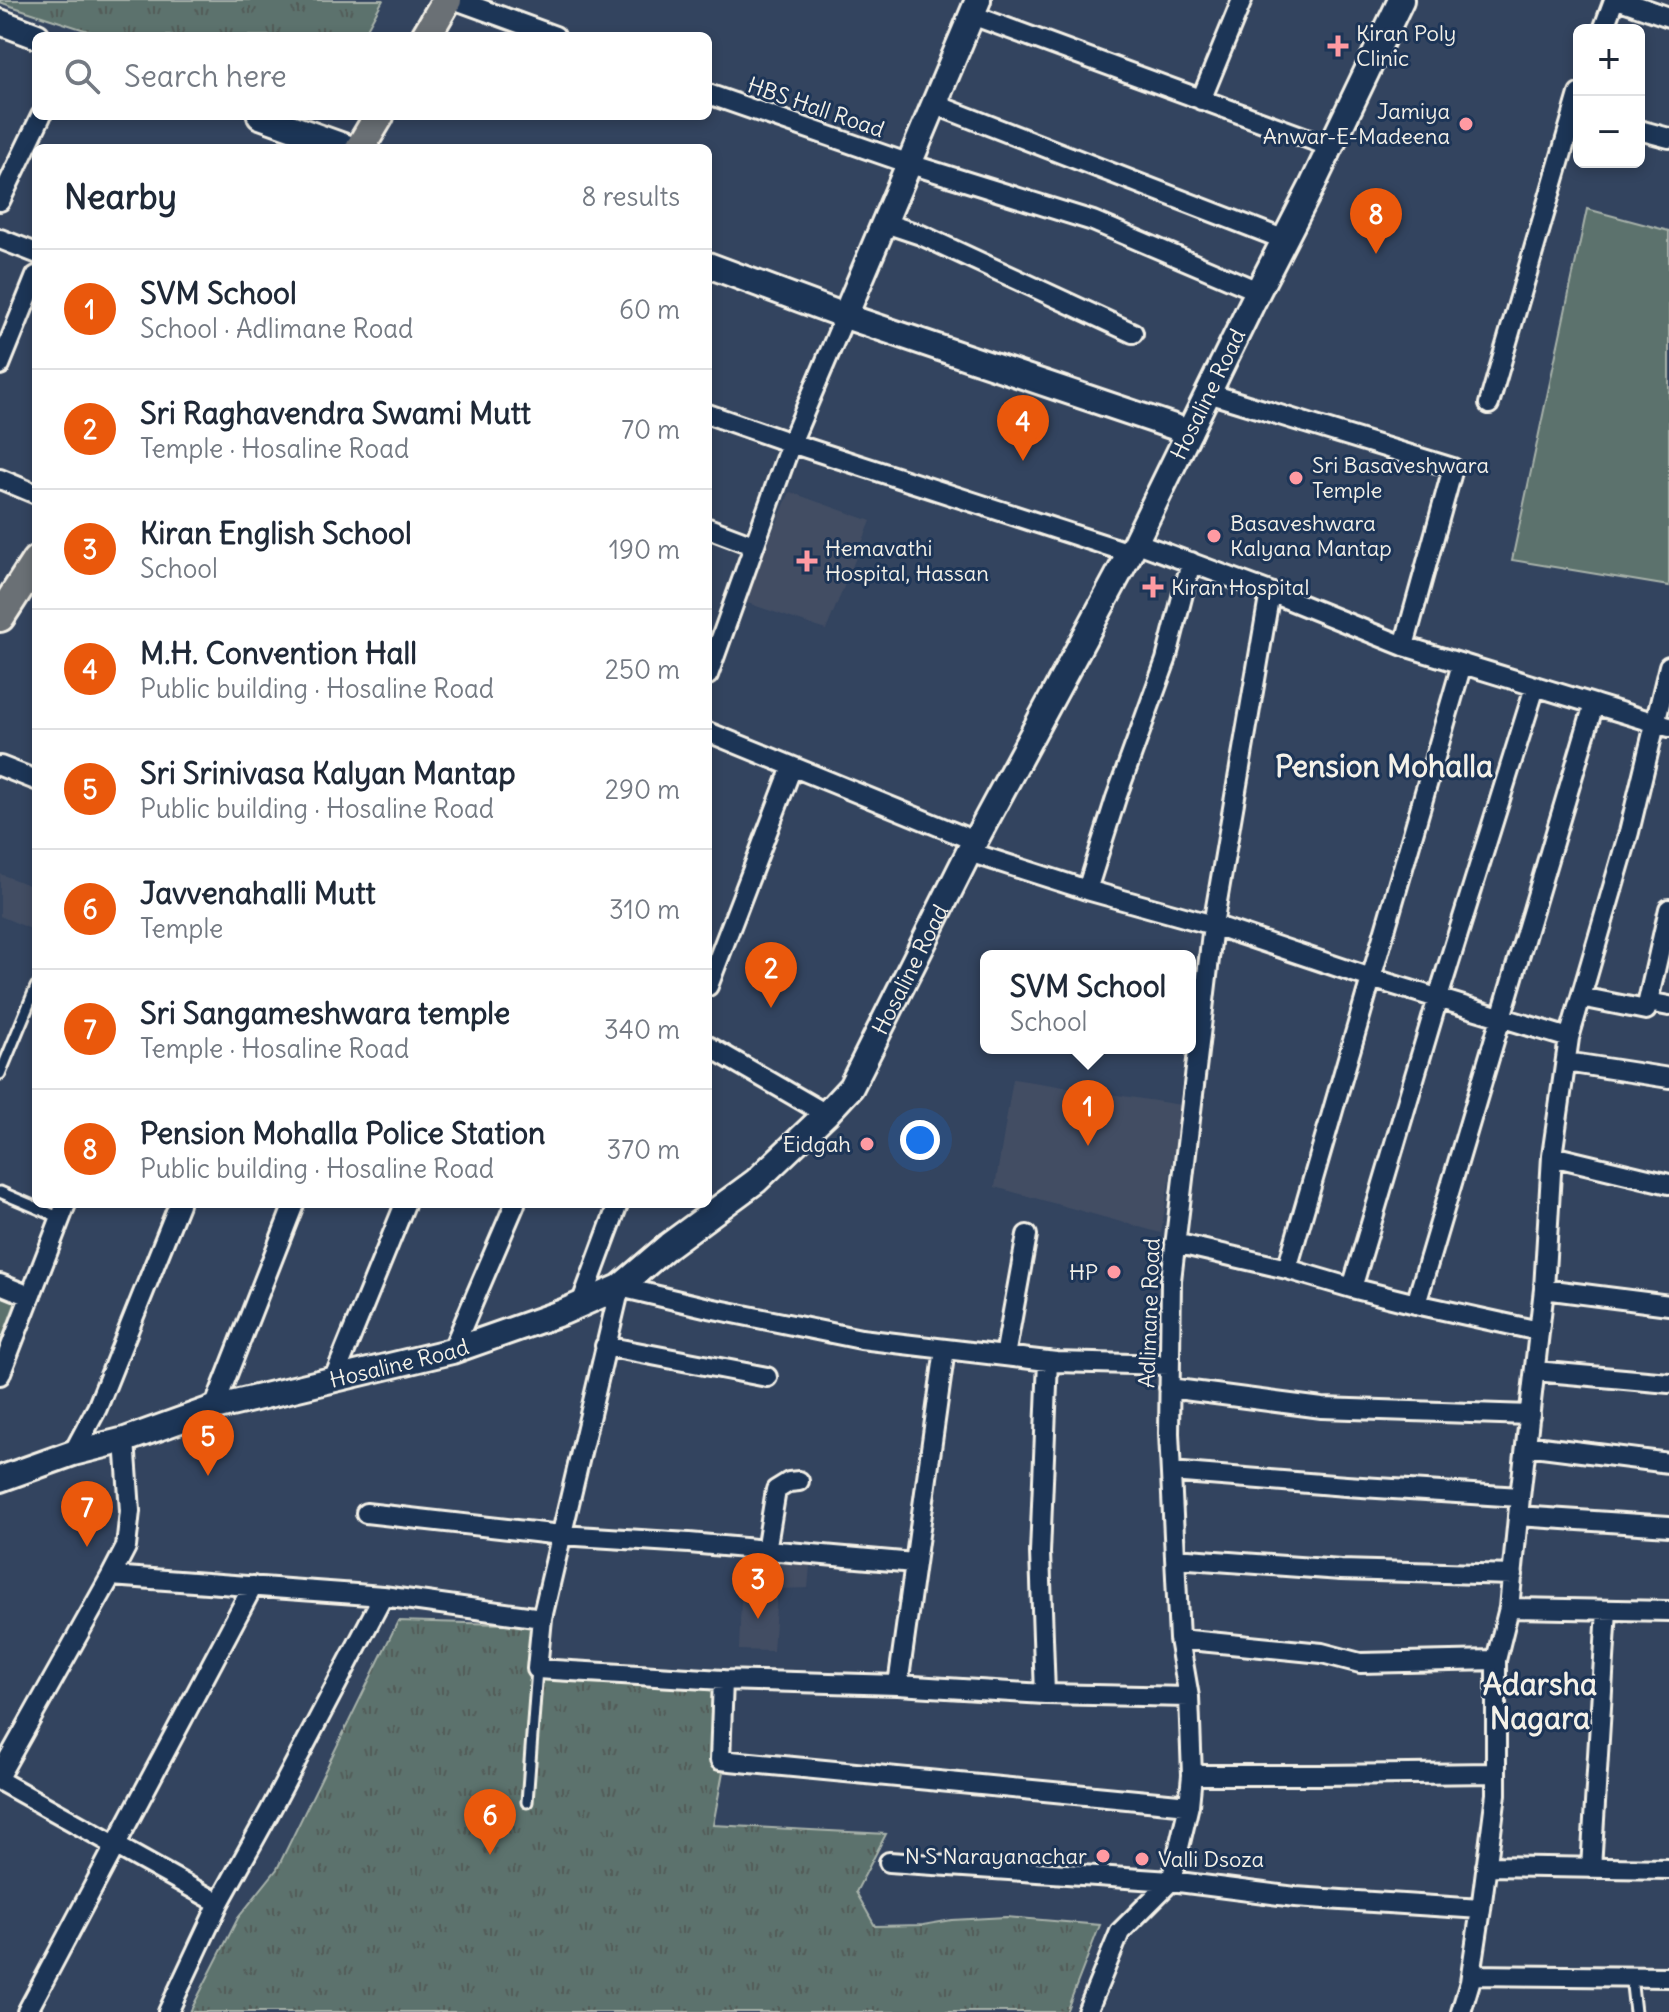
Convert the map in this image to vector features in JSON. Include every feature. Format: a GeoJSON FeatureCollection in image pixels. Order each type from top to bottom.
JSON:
{"type":"FeatureCollection","features":[{"type":"Feature","properties":{"kind":"main road"},"geometry":{"type":"LineString","coordinates":[[428,32],[447,0]]}},
{"type":"Feature","properties":{"kind":"main road"},"geometry":{"type":"LineString","coordinates":[[362,144],[377,120]]}},
{"type":"Feature","properties":{"kind":"main road"},"geometry":{"type":"LineString","coordinates":[[0,617],[32,567]]}},
{"type":"Feature","properties":{"kind":"street"},"geometry":{"type":"LineString","coordinates":[[456,0],[544,32]]}},
{"type":"Feature","properties":{"kind":"street"},"geometry":{"type":"LineString","coordinates":[[1201,100],[1242,0]]}},
{"type":"Feature","properties":{"kind":"street","name":"Hosaline Road"},"geometry":{"type":"LineString","coordinates":[[0,1479],[214,1408],[452,1351],[620,1287],[669,1245],[756,1181],[826,1114],[851,1087],[972,846],[1133,547],[1401,0]]}},
{"type":"Feature","properties":{"kind":"street"},"geometry":{"type":"LineString","coordinates":[[1605,24],[1614,0]]}},
{"type":"Feature","properties":{"kind":"street"},"geometry":{"type":"LineString","coordinates":[[1620,0],[1669,17]]}},
{"type":"Feature","properties":{"kind":"street"},"geometry":{"type":"LineString","coordinates":[[712,649],[716,623],[753,545],[791,443],[975,7],[1201,100],[1331,147]]}},
{"type":"Feature","properties":{"kind":"street"},"geometry":{"type":"LineString","coordinates":[[0,22],[32,34]]}},
{"type":"Feature","properties":{"kind":"street","name":"HBS Hall Road"},"geometry":{"type":"LineString","coordinates":[[712,95],[910,164],[1093,221],[1258,291]]}},
{"type":"Feature","properties":{"kind":"street"},"geometry":{"type":"LineString","coordinates":[[934,104],[1285,240]]}},
{"type":"Feature","properties":{"kind":"street"},"geometry":{"type":"LineString","coordinates":[[0,201],[39,120]]}},
{"type":"Feature","properties":{"kind":"street"},"geometry":{"type":"LineString","coordinates":[[271,120],[338,144]]}},
{"type":"Feature","properties":{"kind":"street"},"geometry":{"type":"LineString","coordinates":[[1489,404],[1573,120]]}},
{"type":"Feature","properties":{"kind":"street"},"geometry":{"type":"LineString","coordinates":[[1645,132],[1669,138]]}},
{"type":"Feature","properties":{"kind":"street"},"geometry":{"type":"LineString","coordinates":[[885,223],[921,235],[1133,333]]}},
{"type":"Feature","properties":{"kind":"street"},"geometry":{"type":"LineString","coordinates":[[0,239],[32,251]]}},
{"type":"Feature","properties":{"kind":"street"},"geometry":{"type":"LineString","coordinates":[[712,266],[845,316],[1189,432]]}},
{"type":"Feature","properties":{"kind":"street"},"geometry":{"type":"LineString","coordinates":[[0,365],[32,286]]}},
{"type":"Feature","properties":{"kind":"street"},"geometry":{"type":"LineString","coordinates":[[1208,393],[1453,468],[1404,646]]}},
{"type":"Feature","properties":{"kind":"street"},"geometry":{"type":"LineString","coordinates":[[712,415],[791,443],[1191,562],[1404,646],[1663,725]]}},
{"type":"Feature","properties":{"kind":"street"},"geometry":{"type":"LineString","coordinates":[[0,479],[32,487]]}},
{"type":"Feature","properties":{"kind":"street"},"geometry":{"type":"LineString","coordinates":[[712,530],[753,545]]}},
{"type":"Feature","properties":{"kind":"street"},"geometry":{"type":"LineString","coordinates":[[1087,890],[1116,798],[1166,660],[1191,562]]}},
{"type":"Feature","properties":{"kind":"street","name":"Adlimane Road"},"geometry":{"type":"LineString","coordinates":[[1196,1033],[1270,592]]}},
{"type":"Feature","properties":{"kind":"street"},"geometry":{"type":"LineString","coordinates":[[1287,1269],[1462,664]]}},
{"type":"Feature","properties":{"kind":"street"},"geometry":{"type":"LineString","coordinates":[[1461,2012],[1471,1975],[1496,1794],[1496,1660],[1509,1608],[1513,1575],[1544,1289],[1552,1156],[1569,1038],[1663,725],[1669,666]]}},
{"type":"Feature","properties":{"kind":"street"},"geometry":{"type":"LineString","coordinates":[[1352,1288],[1535,687]]}},
{"type":"Feature","properties":{"kind":"street"},"geometry":{"type":"LineString","coordinates":[[1416,1304],[1594,704]]}},
{"type":"Feature","properties":{"kind":"street"},"geometry":{"type":"LineString","coordinates":[[712,734],[972,846],[1087,890],[1213,925],[1371,978],[1569,1038]]}},
{"type":"Feature","properties":{"kind":"street"},"geometry":{"type":"LineString","coordinates":[[0,766],[32,778]]}},
{"type":"Feature","properties":{"kind":"street"},"geometry":{"type":"LineString","coordinates":[[712,976],[792,767]]}},
{"type":"Feature","properties":{"kind":"street"},"geometry":{"type":"LineString","coordinates":[[1581,997],[1646,1010],[1669,909]]}},
{"type":"Feature","properties":{"kind":"street"},"geometry":{"type":"LineString","coordinates":[[1648,1002],[1669,1006]]}},
{"type":"Feature","properties":{"kind":"street"},"geometry":{"type":"LineString","coordinates":[[712,1048],[826,1114]]}},
{"type":"Feature","properties":{"kind":"street","name":"Adlimane Road"},"geometry":{"type":"LineString","coordinates":[[1171,1881],[1189,1805],[1192,1775],[1189,1697],[1179,1639],[1169,1365],[1171,1280],[1194,1054]]}},
{"type":"Feature","properties":{"kind":"street"},"geometry":{"type":"LineString","coordinates":[[1566,1062],[1669,1078]]}},
{"type":"Feature","properties":{"kind":"street"},"geometry":{"type":"LineString","coordinates":[[1552,1156],[1669,1184]]}},
{"type":"Feature","properties":{"kind":"street"},"geometry":{"type":"LineString","coordinates":[[73,1453],[97,1408],[177,1208]]}},
{"type":"Feature","properties":{"kind":"street"},"geometry":{"type":"LineString","coordinates":[[214,1408],[292,1208]]}},
{"type":"Feature","properties":{"kind":"street"},"geometry":{"type":"LineString","coordinates":[[334,1378],[403,1208]]}},
{"type":"Feature","properties":{"kind":"street"},"geometry":{"type":"LineString","coordinates":[[452,1351],[513,1208]]}},
{"type":"Feature","properties":{"kind":"street"},"geometry":{"type":"LineString","coordinates":[[581,1304],[617,1208]]}},
{"type":"Feature","properties":{"kind":"street"},"geometry":{"type":"LineString","coordinates":[[0,1375],[63,1211]]}},
{"type":"Feature","properties":{"kind":"street"},"geometry":{"type":"LineString","coordinates":[[1005,1356],[1027,1235]]}},
{"type":"Feature","properties":{"kind":"street"},"geometry":{"type":"LineString","coordinates":[[1175,1243],[1416,1304],[1539,1331]]}},
{"type":"Feature","properties":{"kind":"street"},"geometry":{"type":"LineString","coordinates":[[0,1284],[30,1296]]}},
{"type":"Feature","properties":{"kind":"street"},"geometry":{"type":"LineString","coordinates":[[1169,1365],[1048,1361],[861,1339],[620,1287],[542,1618],[537,1669],[1045,1694],[1189,1697]]}},
{"type":"Feature","properties":{"kind":"street"},"geometry":{"type":"LineString","coordinates":[[1544,1289],[1669,1305]]}},
{"type":"Feature","properties":{"kind":"street"},"geometry":{"type":"LineString","coordinates":[[605,1346],[767,1377]]}},
{"type":"Feature","properties":{"kind":"street"},"geometry":{"type":"LineString","coordinates":[[898,1685],[945,1349]]}},
{"type":"Feature","properties":{"kind":"street"},"geometry":{"type":"LineString","coordinates":[[1045,1694],[1040,1553],[1048,1361]]}},
{"type":"Feature","properties":{"kind":"street"},"geometry":{"type":"LineString","coordinates":[[1535,1371],[1669,1383]]}},
{"type":"Feature","properties":{"kind":"street"},"geometry":{"type":"LineString","coordinates":[[1169,1388],[1322,1408],[1530,1415]]}},
{"type":"Feature","properties":{"kind":"street"},"geometry":{"type":"LineString","coordinates":[[0,1774],[126,1547],[130,1511],[125,1440]]}},
{"type":"Feature","properties":{"kind":"street"},"geometry":{"type":"LineString","coordinates":[[1526,1445],[1669,1463]]}},
{"type":"Feature","properties":{"kind":"street"},"geometry":{"type":"LineString","coordinates":[[1171,1472],[1520,1497]]}},
{"type":"Feature","properties":{"kind":"street"},"geometry":{"type":"LineString","coordinates":[[766,1551],[776,1490],[789,1482],[799,1481]]}},
{"type":"Feature","properties":{"kind":"street"},"geometry":{"type":"LineString","coordinates":[[366,1513],[561,1535],[914,1563]]}},
{"type":"Feature","properties":{"kind":"street"},"geometry":{"type":"LineString","coordinates":[[1518,1516],[1669,1526]]}},
{"type":"Feature","properties":{"kind":"street"},"geometry":{"type":"LineString","coordinates":[[1175,1558],[1341,1570],[1513,1575]]}},
{"type":"Feature","properties":{"kind":"street"},"geometry":{"type":"LineString","coordinates":[[111,1576],[383,1596],[542,1618]]}},
{"type":"Feature","properties":{"kind":"street"},"geometry":{"type":"LineString","coordinates":[[27,2012],[253,1586]]}},
{"type":"Feature","properties":{"kind":"street"},"geometry":{"type":"LineString","coordinates":[[168,2012],[219,1903],[383,1596]]}},
{"type":"Feature","properties":{"kind":"street"},"geometry":{"type":"LineString","coordinates":[[1509,1608],[1669,1611]]}},
{"type":"Feature","properties":{"kind":"street"},"geometry":{"type":"LineString","coordinates":[[1591,1868],[1607,1610]]}},
{"type":"Feature","properties":{"kind":"street"},"geometry":{"type":"LineString","coordinates":[[1179,1639],[1322,1653],[1360,1663],[1496,1660]]}},
{"type":"Feature","properties":{"kind":"street"},"geometry":{"type":"LineString","coordinates":[[723,1680],[720,1760],[1189,1805]]}},
{"type":"Feature","properties":{"kind":"street"},"geometry":{"type":"LineString","coordinates":[[1192,1775],[1496,1773]]}},
{"type":"Feature","properties":{"kind":"street"},"geometry":{"type":"LineString","coordinates":[[0,1781],[219,1903]]}},
{"type":"Feature","properties":{"kind":"street"},"geometry":{"type":"LineString","coordinates":[[889,1862],[1171,1881],[1295,1897],[1481,1909]]}},
{"type":"Feature","properties":{"kind":"street"},"geometry":{"type":"LineString","coordinates":[[1486,1866],[1669,1869]]}},
{"type":"Feature","properties":{"kind":"street"},"geometry":{"type":"LineString","coordinates":[[1087,2012],[1120,1932],[1171,1881]]}},
{"type":"Feature","properties":{"kind":"street"},"geometry":{"type":"LineString","coordinates":[[1471,1975],[1669,1977]]}},
{"type":"Feature","properties":{"kind":"lane"},"geometry":{"type":"LineString","coordinates":[[0,1074],[32,997]]}},
{"type":"Feature","properties":{"kind":"lane"},"geometry":{"type":"LineString","coordinates":[[0,1192],[32,1202]]}},
{"type":"Feature","properties":{"kind":"lane"},"geometry":{"type":"LineString","coordinates":[[527,1802],[537,1669]]}},
{"type":"Feature","properties":{"kind":"lane"},"geometry":{"type":"LineString","coordinates":[[1631,1977],[1635,2012]]}},
{"type":"Feature","properties":{"kind":"shaded area","name":"Hemavathi Hospital, Hassan"},"geometry":{"type":"Polygon","coordinates":[[[790,492],[871,521],[826,630],[742,601],[790,492]]]}},
{"type":"Feature","properties":{"kind":"shaded area"},"geometry":{"type":"Polygon","coordinates":[[[0,874],[32,886],[32,929],[0,916],[0,874]]]}},
{"type":"Feature","properties":{"kind":"shaded area"},"geometry":{"type":"Polygon","coordinates":[[[1013,1079],[1181,1105],[1161,1233],[995,1187],[1013,1079]]]}},
{"type":"Feature","properties":{"kind":"shaded area"},"geometry":{"type":"Polygon","coordinates":[[[743,1552],[811,1554],[808,1588],[777,1589],[773,1651],[739,1650],[743,1552]]]}},
{"type":"Feature","properties":{"kind":"green space"},"geometry":{"type":"Polygon","coordinates":[[[383,0],[365,32],[91,32],[0,2],[383,0]]]}},
{"type":"Feature","properties":{"kind":"green space"},"geometry":{"type":"Polygon","coordinates":[[[1587,209],[1669,231],[1669,586],[1512,560],[1587,209]]]}},
{"type":"Feature","properties":{"kind":"green space"},"geometry":{"type":"Polygon","coordinates":[[[0,1295],[16,1301],[0,1344],[0,1295]]]}},
{"type":"Feature","properties":{"kind":"green space"},"geometry":{"type":"Polygon","coordinates":[[[398,1621],[533,1625],[545,1677],[715,1686],[723,1772],[713,1825],[886,1834],[856,1892],[875,1926],[1006,1917],[1100,1925],[1066,2012],[190,2012],[238,1918],[277,1869],[398,1621]]]}},
{"type":"Feature","properties":{"kind":"place","name":"Kiran Poly Clinic"},"geometry":{"type":"Point","coordinates":[1338,46]}},
{"type":"Feature","properties":{"kind":"place","name":"Jamiya Anwar-E-Madeena"},"geometry":{"type":"Point","coordinates":[1466,124]}},
{"type":"Feature","properties":{"kind":"place","name":"Pension Mohalla Police Station"},"geometry":{"type":"Point","coordinates":[1376,254]}},
{"type":"Feature","properties":{"kind":"place","name":"M.H. Convention Hall"},"geometry":{"type":"Point","coordinates":[1023,461]}},
{"type":"Feature","properties":{"kind":"place","name":"Sri Basaveshwara Temple"},"geometry":{"type":"Point","coordinates":[1296,478]}},
{"type":"Feature","properties":{"kind":"place","name":"Basaveshwara Kalyana Mantap"},"geometry":{"type":"Point","coordinates":[1214,536]}},
{"type":"Feature","properties":{"kind":"place","name":"Hemavathi Hospital, Hassan"},"geometry":{"type":"Point","coordinates":[807,561]}},
{"type":"Feature","properties":{"kind":"place","name":"Kiran Hospital"},"geometry":{"type":"Point","coordinates":[1153,587]}},
{"type":"Feature","properties":{"kind":"place","name":"Sri Raghavendra Swami Mutt"},"geometry":{"type":"Point","coordinates":[771,1008]}},
{"type":"Feature","properties":{"kind":"place","name":"Eidgah"},"geometry":{"type":"Point","coordinates":[867,1144]}},
{"type":"Feature","properties":{"kind":"place","name":"SVM School"},"geometry":{"type":"Point","coordinates":[1088,1146]}},
{"type":"Feature","properties":{"kind":"place","name":"HP"},"geometry":{"type":"Point","coordinates":[1114,1272]}},
{"type":"Feature","properties":{"kind":"place","name":"Sri Srinivasa Kalyan Mantap"},"geometry":{"type":"Point","coordinates":[208,1476]}},
{"type":"Feature","properties":{"kind":"place","name":"Sri Sangameshwara temple"},"geometry":{"type":"Point","coordinates":[87,1547]}},
{"type":"Feature","properties":{"kind":"place","name":"Kiran English School"},"geometry":{"type":"Point","coordinates":[758,1619]}},
{"type":"Feature","properties":{"kind":"place","name":"Javvenahalli Mutt"},"geometry":{"type":"Point","coordinates":[490,1855]}},
{"type":"Feature","properties":{"kind":"place","name":"N S Narayanachar"},"geometry":{"type":"Point","coordinates":[1103,1856]}},
{"type":"Feature","properties":{"kind":"place","name":"Valli Dsoza"},"geometry":{"type":"Point","coordinates":[1142,1859]}},
{"type":"Feature","properties":{"kind":"district","name":"Pension Mohalla"},"geometry":{"type":"Point","coordinates":[1384,766]}},
{"type":"Feature","properties":{"kind":"district","name":"Adarsha Nagara"},"geometry":{"type":"Point","coordinates":[1540,1701]}}]}
